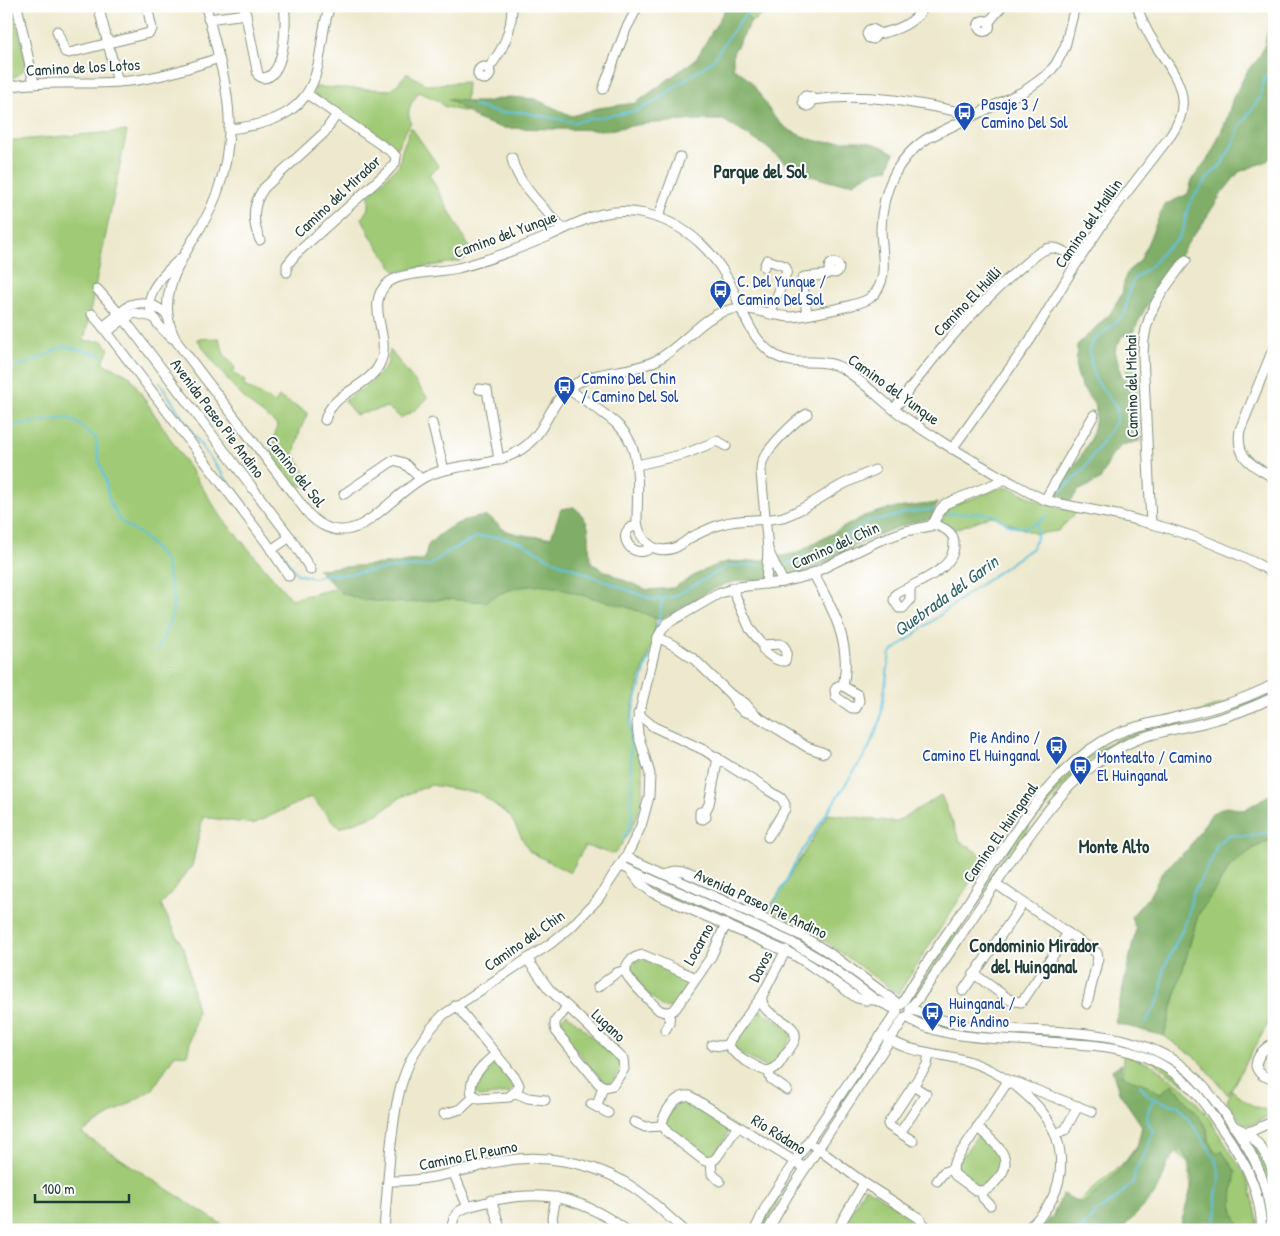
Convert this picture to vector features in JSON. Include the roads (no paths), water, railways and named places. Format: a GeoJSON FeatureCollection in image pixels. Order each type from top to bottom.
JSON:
{"type":"FeatureCollection","features":[{"type":"Feature","properties":{"kind":"street"},"geometry":{"type":"LineString","coordinates":[[17,6],[34,84]]}},
{"type":"Feature","properties":{"kind":"street"},"geometry":{"type":"LineString","coordinates":[[58,31],[65,52],[69,53],[152,32],[147,6]]}},
{"type":"Feature","properties":{"kind":"street","name":"Camino del Sol"},"geometry":{"type":"LineString","coordinates":[[177,342],[171,330],[168,316],[168,293],[185,254],[206,218],[218,189],[226,161],[229,129],[226,93],[206,6]]}},
{"type":"Feature","properties":{"kind":"street"},"geometry":{"type":"LineString","coordinates":[[209,21],[232,17],[245,10],[258,75],[262,78],[268,78],[281,58],[286,18],[284,6]]}},
{"type":"Feature","properties":{"kind":"street"},"geometry":{"type":"LineString","coordinates":[[488,69],[505,42],[510,28],[512,6]]}},
{"type":"Feature","properties":{"kind":"street"},"geometry":{"type":"LineString","coordinates":[[603,89],[626,29],[638,6]]}},
{"type":"Feature","properties":{"kind":"street"},"geometry":{"type":"LineString","coordinates":[[877,34],[907,25],[917,17],[925,6]]}},
{"type":"Feature","properties":{"kind":"street"},"geometry":{"type":"LineString","coordinates":[[989,22],[1002,6]]}},
{"type":"Feature","properties":{"kind":"street","name":"Camino del Sol"},"geometry":{"type":"LineString","coordinates":[[185,254],[158,281],[152,291],[150,303],[153,316],[177,342],[307,512],[322,525],[330,528],[342,530],[361,525],[421,479],[444,470],[499,460],[514,454],[534,440],[568,389],[590,377],[634,368],[655,361],[681,344],[715,315],[730,309],[740,308],[786,317],[862,302],[870,298],[881,283],[883,274],[881,238],[883,208],[888,188],[897,167],[915,146],[1026,90],[1048,74],[1060,59],[1075,6]]}},
{"type":"Feature","properties":{"kind":"street","name":"Camino del Maillin"},"geometry":{"type":"LineString","coordinates":[[952,448],[1030,340],[1104,222],[1171,135],[1181,116],[1182,100],[1179,83],[1149,35],[1137,6]]}},
{"type":"Feature","properties":{"kind":"street"},"geometry":{"type":"LineString","coordinates":[[229,129],[260,125],[276,119],[295,107],[307,94],[316,74],[323,30],[329,8]]}},
{"type":"Feature","properties":{"kind":"street"},"geometry":{"type":"LineString","coordinates":[[100,13],[118,82]]}},
{"type":"Feature","properties":{"kind":"street","name":"Camino de los Lotos"},"geometry":{"type":"LineString","coordinates":[[6,87],[34,84],[118,82],[168,74],[219,58]]}},
{"type":"Feature","properties":{"kind":"street","name":"Camino del Mirador"},"geometry":{"type":"LineString","coordinates":[[288,272],[287,265],[296,254],[387,172],[395,163],[396,157],[393,153],[307,94]]}},
{"type":"Feature","properties":{"kind":"street"},"geometry":{"type":"LineString","coordinates":[[812,100],[854,96],[879,97],[904,100],[974,115]]}},
{"type":"Feature","properties":{"kind":"street"},"geometry":{"type":"LineString","coordinates":[[260,240],[254,220],[254,209],[259,194],[324,133],[337,114]]}},
{"type":"Feature","properties":{"kind":"street"},"geometry":{"type":"LineString","coordinates":[[658,218],[680,157]]}},
{"type":"Feature","properties":{"kind":"street"},"geometry":{"type":"LineString","coordinates":[[512,158],[514,168],[532,194],[563,229]]}},
{"type":"Feature","properties":{"kind":"street","name":"Camino del Yunque"},"geometry":{"type":"LineString","coordinates":[[325,420],[331,407],[370,376],[380,364],[383,349],[377,304],[380,294],[388,282],[400,276],[444,271],[472,264],[546,237],[593,216],[612,212],[640,213],[658,218],[686,231],[707,248],[725,273],[749,324],[764,346],[776,356],[791,361],[815,361],[835,365],[847,371],[894,409],[952,448],[1045,500],[1151,523],[1219,547],[1274,573]]}},
{"type":"Feature","properties":{"kind":"street","name":"Camino El Huilli"},"geometry":{"type":"LineString","coordinates":[[894,409],[962,324],[1000,286],[1034,257],[1044,250],[1054,248],[1078,262]]}},
{"type":"Feature","properties":{"kind":"street"},"geometry":{"type":"LineString","coordinates":[[764,267],[767,260],[786,266],[787,271],[770,314]]}},
{"type":"Feature","properties":{"kind":"street","name":"Camino del Michai"},"geometry":{"type":"LineString","coordinates":[[1151,523],[1142,355],[1144,338],[1154,304],[1186,260]]}},
{"type":"Feature","properties":{"kind":"street"},"geometry":{"type":"LineString","coordinates":[[807,314],[802,279],[804,277],[825,275],[830,272]]}},
{"type":"Feature","properties":{"kind":"street","name":"Avenida Paseo Pie Andino"},"geometry":{"type":"LineString","coordinates":[[96,289],[122,316],[290,537],[311,570]]}},
{"type":"Feature","properties":{"kind":"street"},"geometry":{"type":"LineString","coordinates":[[105,330],[135,303],[150,303],[168,316]]}},
{"type":"Feature","properties":{"kind":"street"},"geometry":{"type":"LineString","coordinates":[[749,324],[752,316],[758,310]]}},
{"type":"Feature","properties":{"kind":"street"},"geometry":{"type":"LineString","coordinates":[[122,316],[135,313],[153,316]]}},
{"type":"Feature","properties":{"kind":"street"},"geometry":{"type":"LineString","coordinates":[[92,314],[289,576]]}},
{"type":"Feature","properties":{"kind":"street"},"geometry":{"type":"LineString","coordinates":[[1274,347],[1240,430],[1239,441],[1241,451],[1246,460],[1252,466],[1274,478]]}},
{"type":"Feature","properties":{"kind":"street"},"geometry":{"type":"LineString","coordinates":[[479,389],[487,390],[490,400],[499,460]]}},
{"type":"Feature","properties":{"kind":"street"},"geometry":{"type":"LineString","coordinates":[[568,389],[621,428],[631,443],[636,465],[637,526],[642,538],[652,546],[663,549],[672,549],[696,535],[722,524],[742,520],[781,517],[797,512],[841,486],[875,470]]}},
{"type":"Feature","properties":{"kind":"street"},"geometry":{"type":"LineString","coordinates":[[766,584],[768,550],[761,472],[762,463],[766,455],[793,424],[807,414]]}},
{"type":"Feature","properties":{"kind":"street"},"geometry":{"type":"LineString","coordinates":[[1045,500],[1094,415]]}},
{"type":"Feature","properties":{"kind":"street"},"geometry":{"type":"LineString","coordinates":[[432,423],[444,470]]}},
{"type":"Feature","properties":{"kind":"street"},"geometry":{"type":"LineString","coordinates":[[636,465],[685,454],[717,441],[726,446]]}},
{"type":"Feature","properties":{"kind":"street","name":"Camino del Sol"},"geometry":{"type":"LineString","coordinates":[[344,494],[394,460],[404,463],[421,479]]}},
{"type":"Feature","properties":{"kind":"street"},"geometry":{"type":"LineString","coordinates":[[910,588],[938,570],[949,560],[952,553],[954,543],[952,535],[943,528],[932,524],[945,504],[1006,479]]}},
{"type":"Feature","properties":{"kind":"street","name":"Camino del Chin"},"geometry":{"type":"LineString","coordinates":[[384,1230],[396,1099],[416,1048],[443,1015],[561,936],[581,918],[598,899],[621,866],[642,826],[651,786],[649,769],[637,727],[638,714],[658,637],[664,627],[672,620],[732,588],[800,579],[897,534],[927,527],[932,524]]}},
{"type":"Feature","properties":{"kind":"street"},"geometry":{"type":"LineString","coordinates":[[637,526],[630,527],[626,531],[626,539],[629,545],[640,552],[646,551],[652,546]]}},
{"type":"Feature","properties":{"kind":"street"},"geometry":{"type":"LineString","coordinates":[[271,550],[290,537]]}},
{"type":"Feature","properties":{"kind":"street"},"geometry":{"type":"LineString","coordinates":[[768,550],[783,582]]}},
{"type":"Feature","properties":{"kind":"street"},"geometry":{"type":"LineString","coordinates":[[813,573],[830,606],[844,643],[846,657],[843,686]]}},
{"type":"Feature","properties":{"kind":"street"},"geometry":{"type":"LineString","coordinates":[[732,588],[750,629],[763,645]]}},
{"type":"Feature","properties":{"kind":"street"},"geometry":{"type":"LineString","coordinates":[[658,637],[695,660],[730,694],[741,710],[755,715],[807,747],[824,753]]}},
{"type":"Feature","properties":{"kind":"street","name":"Camino El Huinganal"},"geometry":{"type":"LineString","coordinates":[[768,1230],[785,1198],[890,1040],[903,1010],[1027,816],[1056,778],[1084,753],[1118,734],[1227,704],[1274,684]]}},
{"type":"Feature","properties":{"kind":"street","name":"Camino El Huinganal"},"geometry":{"type":"LineString","coordinates":[[755,1230],[768,1202],[882,1033],[903,1010],[918,999],[996,884],[1064,791],[1095,764],[1116,750],[1138,739],[1234,714],[1253,708],[1274,697]]}},
{"type":"Feature","properties":{"kind":"street"},"geometry":{"type":"LineString","coordinates":[[638,714],[654,727],[691,743],[718,758],[781,798],[784,802],[784,811],[768,837]]}},
{"type":"Feature","properties":{"kind":"street"},"geometry":{"type":"LineString","coordinates":[[1158,722],[1162,733]]}},
{"type":"Feature","properties":{"kind":"street"},"geometry":{"type":"LineString","coordinates":[[637,727],[654,727]]}},
{"type":"Feature","properties":{"kind":"street"},"geometry":{"type":"LineString","coordinates":[[705,812],[709,804],[718,758]]}},
{"type":"Feature","properties":{"kind":"street"},"geometry":{"type":"LineString","coordinates":[[1027,816],[1039,823]]}},
{"type":"Feature","properties":{"kind":"street","name":"Avenida Paseo Pie Andino"},"geometry":{"type":"LineString","coordinates":[[626,857],[664,874],[678,870],[752,902],[758,917],[816,944],[903,1010],[930,1027],[965,1035],[1098,1045],[1122,1049],[1142,1055],[1166,1068],[1188,1085],[1202,1100],[1244,1161],[1257,1193],[1262,1230]]}},
{"type":"Feature","properties":{"kind":"street","name":"Avenida Paseo Pie Andino"},"geometry":{"type":"LineString","coordinates":[[621,866],[802,948],[876,1000],[903,1010],[978,1027],[1100,1035],[1136,1042],[1164,1055],[1188,1071],[1211,1095],[1250,1151],[1262,1175],[1269,1203],[1272,1230]]}},
{"type":"Feature","properties":{"kind":"street"},"geometry":{"type":"LineString","coordinates":[[630,871],[649,890],[786,950],[810,964],[857,998],[876,1000]]}},
{"type":"Feature","properties":{"kind":"street"},"geometry":{"type":"LineString","coordinates":[[996,884],[1097,953],[1098,958],[1087,1004]]}},
{"type":"Feature","properties":{"kind":"street"},"geometry":{"type":"LineString","coordinates":[[963,991],[1023,903]]}},
{"type":"Feature","properties":{"kind":"street","name":"Locarno"},"geometry":{"type":"LineString","coordinates":[[665,1030],[669,1023],[670,1012],[676,1008],[716,949],[726,924]]}},
{"type":"Feature","properties":{"kind":"street"},"geometry":{"type":"LineString","coordinates":[[974,974],[1010,1000],[1021,1002],[1068,933]]}},
{"type":"Feature","properties":{"kind":"street","name":"Davos"},"geometry":{"type":"LineString","coordinates":[[729,1044],[731,1037],[762,996],[786,950]]}},
{"type":"Feature","properties":{"kind":"street","name":"Locarno"},"geometry":{"type":"LineString","coordinates":[[598,987],[616,973],[626,970],[627,965],[633,959],[643,955],[696,978]]}},
{"type":"Feature","properties":{"kind":"street","name":"Lugano"},"geometry":{"type":"LineString","coordinates":[[527,959],[549,989],[621,1056],[624,1061],[623,1072],[615,1083],[610,1086],[603,1086],[595,1079],[556,1031],[554,1026],[555,1020],[566,1010],[566,1006]]}},
{"type":"Feature","properties":{"kind":"street"},"geometry":{"type":"LineString","coordinates":[[626,970],[629,978],[657,1008],[670,1012]]}},
{"type":"Feature","properties":{"kind":"street","name":"Davos"},"geometry":{"type":"LineString","coordinates":[[762,996],[762,1004],[765,1009]]}},
{"type":"Feature","properties":{"kind":"street"},"geometry":{"type":"LineString","coordinates":[[456,1005],[518,1081],[516,1093],[506,1098],[484,1100],[474,1097]]}},
{"type":"Feature","properties":{"kind":"street","name":"Davos"},"geometry":{"type":"LineString","coordinates":[[751,1010],[759,1007],[765,1009],[791,1027],[795,1036],[793,1043],[777,1067],[768,1071]]}},
{"type":"Feature","properties":{"kind":"street"},"geometry":{"type":"LineString","coordinates":[[882,1033],[890,1040],[910,1048],[972,1063],[991,1071],[1008,1081],[1041,1110],[1056,1134],[1060,1148],[1061,1164],[1058,1186],[1046,1210],[1026,1230]]}},
{"type":"Feature","properties":{"kind":"street"},"geometry":{"type":"LineString","coordinates":[[1274,1043],[1265,1048],[1260,1054],[1256,1066],[1261,1075],[1267,1078],[1274,1078]]}},
{"type":"Feature","properties":{"kind":"street"},"geometry":{"type":"LineString","coordinates":[[712,1045],[722,1046],[729,1044],[734,1052],[762,1070],[768,1071],[771,1079],[787,1090]]}},
{"type":"Feature","properties":{"kind":"street"},"geometry":{"type":"LineString","coordinates":[[913,1141],[888,1124],[927,1065],[929,1053]]}},
{"type":"Feature","properties":{"kind":"street"},"geometry":{"type":"LineString","coordinates":[[474,1097],[471,1089],[473,1079],[496,1054]]}},
{"type":"Feature","properties":{"kind":"street"},"geometry":{"type":"LineString","coordinates":[[1008,1081],[1018,1082],[1092,1112]]}},
{"type":"Feature","properties":{"kind":"street"},"geometry":{"type":"LineString","coordinates":[[977,1128],[1002,1150],[1005,1165],[1000,1176],[989,1188],[982,1191],[977,1191],[956,1175],[953,1169],[954,1163],[977,1128],[1008,1081]]}},
{"type":"Feature","properties":{"kind":"street"},"geometry":{"type":"LineString","coordinates":[[603,1086],[594,1105],[608,1113]]}},
{"type":"Feature","properties":{"kind":"street"},"geometry":{"type":"LineString","coordinates":[[900,1133],[926,1094],[913,1086]]}},
{"type":"Feature","properties":{"kind":"street"},"geometry":{"type":"LineString","coordinates":[[516,1093],[528,1098],[544,1100]]}},
{"type":"Feature","properties":{"kind":"street","name":"Río Ródano"},"geometry":{"type":"LineString","coordinates":[[662,1126],[665,1116],[676,1100],[680,1096],[686,1095],[805,1168]]}},
{"type":"Feature","properties":{"kind":"street"},"geometry":{"type":"LineString","coordinates":[[444,1114],[461,1109],[474,1097]]}},
{"type":"Feature","properties":{"kind":"street"},"geometry":{"type":"LineString","coordinates":[[1056,1134],[1065,1130],[1078,1106]]}},
{"type":"Feature","properties":{"kind":"street"},"geometry":{"type":"LineString","coordinates":[[1246,1132],[1274,1120]]}},
{"type":"Feature","properties":{"kind":"street"},"geometry":{"type":"LineString","coordinates":[[634,1122],[645,1127],[662,1126],[703,1160],[711,1162],[712,1174],[720,1181]]}},
{"type":"Feature","properties":{"kind":"street","name":"Río Ródano"},"geometry":{"type":"LineString","coordinates":[[711,1162],[717,1157],[738,1126]]}},
{"type":"Feature","properties":{"kind":"street"},"geometry":{"type":"LineString","coordinates":[[1233,1126],[1246,1132],[1259,1144],[1274,1173]]}},
{"type":"Feature","properties":{"kind":"street"},"geometry":{"type":"LineString","coordinates":[[1259,1144],[1258,1135],[1261,1127]]}},
{"type":"Feature","properties":{"kind":"street"},"geometry":{"type":"LineString","coordinates":[[808,1142],[864,1183],[919,1218],[928,1230]]}},
{"type":"Feature","properties":{"kind":"street","name":"Camino El Peumo"},"geometry":{"type":"LineString","coordinates":[[388,1181],[423,1180],[503,1161],[549,1159],[575,1163],[601,1171],[625,1183],[684,1230]]}},
{"type":"Feature","properties":{"kind":"street"},"geometry":{"type":"LineString","coordinates":[[937,1181],[944,1172],[953,1169]]}},
{"type":"Feature","properties":{"kind":"street"},"geometry":{"type":"LineString","coordinates":[[454,1174],[468,1207]]}},
{"type":"Feature","properties":{"kind":"street"},"geometry":{"type":"LineString","coordinates":[[839,1230],[864,1183]]}},
{"type":"Feature","properties":{"kind":"street"},"geometry":{"type":"LineString","coordinates":[[982,1191],[983,1198],[990,1205]]}},
{"type":"Feature","properties":{"kind":"street"},"geometry":{"type":"LineString","coordinates":[[452,1230],[454,1216],[460,1210],[491,1200],[523,1195],[556,1197],[587,1206],[606,1215],[626,1230]]}},
{"type":"Feature","properties":{"kind":"street"},"geometry":{"type":"LineString","coordinates":[[555,1230],[552,1218],[556,1197]]}},
{"type":"Feature","properties":{"kind":"street"},"geometry":{"type":"LineString","coordinates":[[491,1200],[501,1230]]}},
{"type":"Feature","properties":{"kind":"waterway"},"geometry":{"type":"LineString","coordinates":[[474,106],[500,113],[521,112],[573,122],[636,111],[654,102],[712,61],[742,18],[757,6]]}},
{"type":"Feature","properties":{"kind":"waterway","name":"Quebrada del Garin"},"geometry":{"type":"LineString","coordinates":[[1061,491],[1083,470],[1116,422],[1117,409],[1095,379],[1089,352],[1093,341],[1119,320],[1125,312],[1129,290],[1134,279],[1153,264],[1165,249],[1176,241],[1183,230],[1189,204],[1210,175],[1222,164],[1240,126],[1260,98],[1264,79],[1274,64]]}},
{"type":"Feature","properties":{"kind":"waterway"},"geometry":{"type":"LineString","coordinates":[[6,369],[36,360],[63,346],[102,355]]}},
{"type":"Feature","properties":{"kind":"waterway"},"geometry":{"type":"LineString","coordinates":[[160,383],[202,447],[265,531]]}},
{"type":"Feature","properties":{"kind":"waterway"},"geometry":{"type":"LineString","coordinates":[[6,429],[9,426],[66,418],[76,422],[96,438],[98,456],[109,500],[120,521],[144,537],[165,560],[174,601],[172,615],[158,651]]}},
{"type":"Feature","properties":{"kind":"waterway"},"geometry":{"type":"LineString","coordinates":[[787,564],[824,550],[868,521],[934,509]]}},
{"type":"Feature","properties":{"kind":"waterway"},"geometry":{"type":"LineString","coordinates":[[948,514],[988,514],[1012,526],[1022,528],[1036,523],[1048,515]]}},
{"type":"Feature","properties":{"kind":"waterway","name":"Quebrada del Garin"},"geometry":{"type":"LineString","coordinates":[[773,907],[798,857],[868,750],[880,722],[890,653],[1032,548],[1037,538],[1037,524]]}},
{"type":"Feature","properties":{"kind":"waterway"},"geometry":{"type":"LineString","coordinates":[[279,549],[297,574],[313,578],[328,574],[340,575],[394,568],[429,566],[451,550],[477,537],[499,537],[520,542],[554,561],[653,600],[673,597],[728,566],[758,565]]}},
{"type":"Feature","properties":{"kind":"waterway"},"geometry":{"type":"LineString","coordinates":[[656,632],[663,598]]}},
{"type":"Feature","properties":{"kind":"waterway"},"geometry":{"type":"LineString","coordinates":[[622,839],[629,828],[632,817],[630,726],[650,654]]}},
{"type":"Feature","properties":{"kind":"waterway"},"geometry":{"type":"LineString","coordinates":[[1145,1024],[1161,996],[1164,968],[1187,920],[1192,895],[1213,857],[1217,844],[1228,835],[1254,836],[1274,830]]}},
{"type":"Feature","properties":{"kind":"waterway"},"geometry":{"type":"LineString","coordinates":[[1140,1085],[1152,1098],[1179,1106],[1216,1161],[1220,1177],[1216,1194],[1217,1214],[1208,1230]]}},
{"type":"Feature","properties":{"kind":"waterway"},"geometry":{"type":"LineString","coordinates":[[1081,1230],[1097,1211],[1116,1199],[1133,1182],[1135,1171],[1146,1152],[1153,1131],[1147,1119],[1153,1101]]}},
{"type":"Feature","properties":{"kind":"place","name":"Pasaje 3 / Camino Del Sol"},"geometry":{"type":"Point","coordinates":[965,132]}},
{"type":"Feature","properties":{"kind":"place","name":"C. Del Yunque / Camino Del Sol"},"geometry":{"type":"Point","coordinates":[721,309]}},
{"type":"Feature","properties":{"kind":"place","name":"Camino Del Chin / Camino Del Sol"},"geometry":{"type":"Point","coordinates":[565,406]}},
{"type":"Feature","properties":{"kind":"place","name":"Pie Andino / Camino El Huinganal"},"geometry":{"type":"Point","coordinates":[1056,765]}},
{"type":"Feature","properties":{"kind":"place","name":"Montealto / Camino El Huinganal"},"geometry":{"type":"Point","coordinates":[1081,785]}},
{"type":"Feature","properties":{"kind":"place","name":"Huinganal / Pie Andino"},"geometry":{"type":"Point","coordinates":[933,1031]}},
{"type":"Feature","properties":{"kind":"district","name":"Parque del Sol"},"geometry":{"type":"Point","coordinates":[760,172]}},
{"type":"Feature","properties":{"kind":"district","name":"Monte Alto"},"geometry":{"type":"Point","coordinates":[1114,847]}},
{"type":"Feature","properties":{"kind":"district","name":"Condominio Mirador del Huinganal"},"geometry":{"type":"Point","coordinates":[1034,956]}}]}
